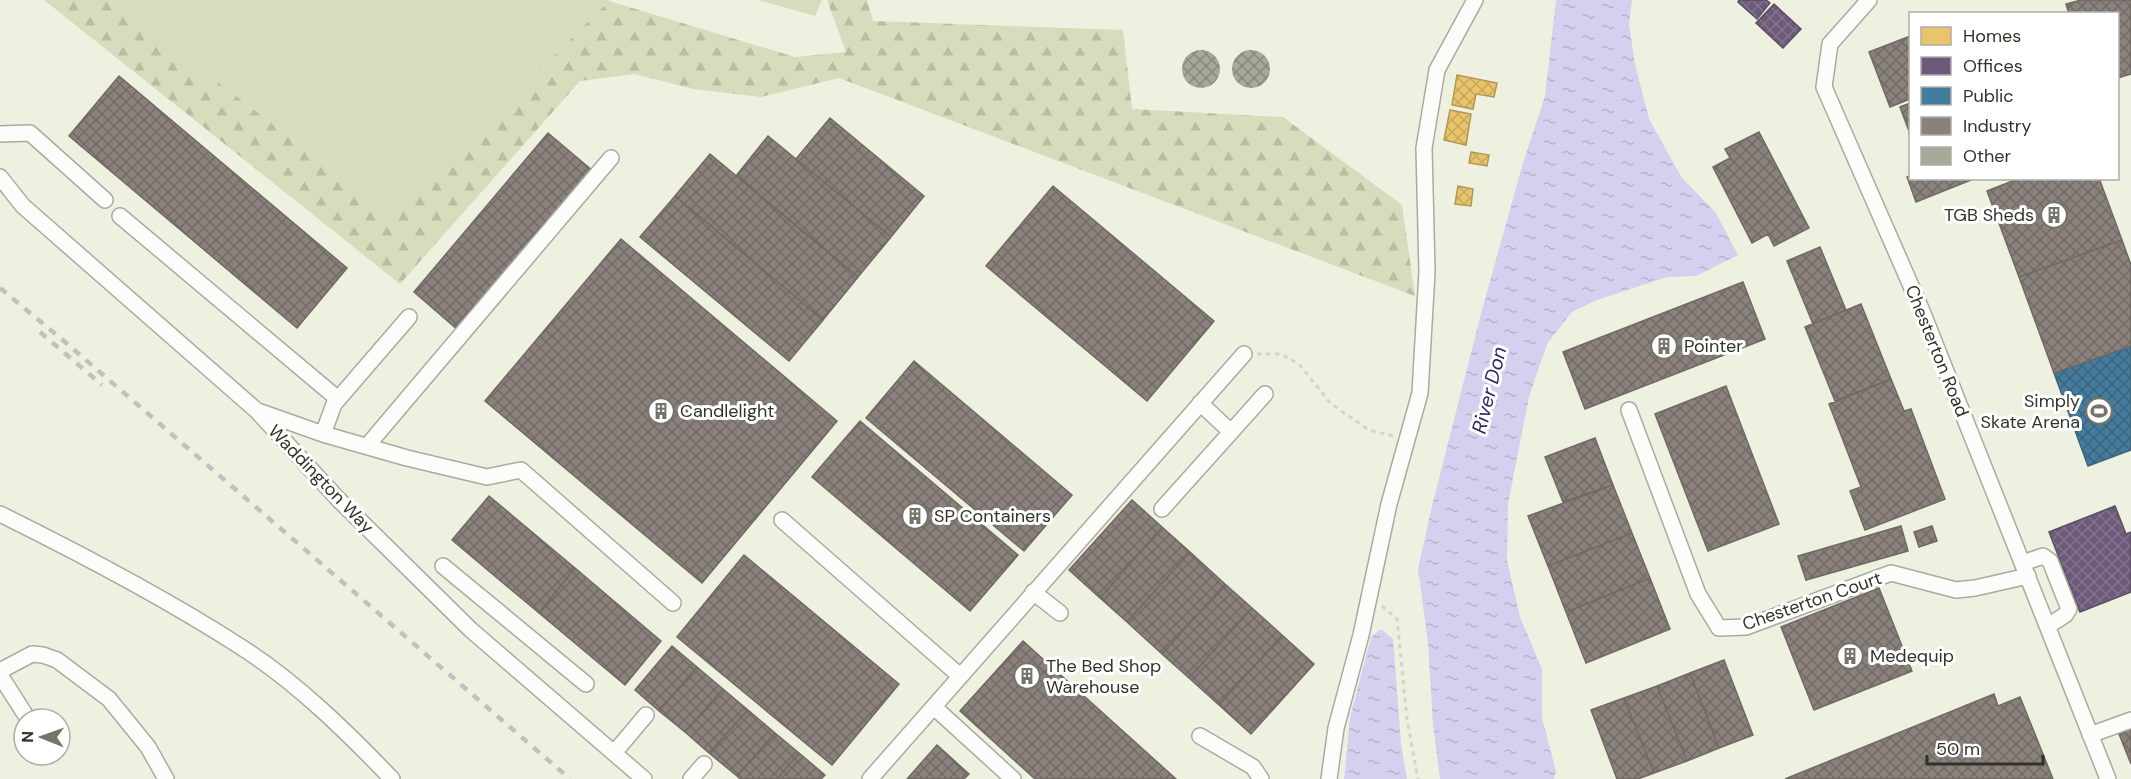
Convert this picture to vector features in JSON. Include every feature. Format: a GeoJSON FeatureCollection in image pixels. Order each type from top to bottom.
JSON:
{"type":"FeatureCollection","features":[{"type":"Feature","properties":{"kind":"street"},"geometry":{"type":"LineString","coordinates":[[1329,779],[1336,728],[1370,596],[1389,504],[1420,393],[1426,294],[1424,148],[1437,70],[1475,0]]}},
{"type":"Feature","properties":{"kind":"street","name":"Chesterton Road"},"geometry":{"type":"LineString","coordinates":[[1869,0],[1830,44],[1824,87],[1922,311],[2108,779]]}},
{"type":"Feature","properties":{"kind":"street"},"geometry":{"type":"LineString","coordinates":[[0,134],[30,133],[105,200]]}},
{"type":"Feature","properties":{"kind":"street"},"geometry":{"type":"LineString","coordinates":[[367,446],[611,158]]}},
{"type":"Feature","properties":{"kind":"street","name":"Waddington Way"},"geometry":{"type":"LineString","coordinates":[[0,177],[23,206],[255,410],[339,500],[471,630],[644,779]]}},
{"type":"Feature","properties":{"kind":"street"},"geometry":{"type":"LineString","coordinates":[[120,216],[338,399]]}},
{"type":"Feature","properties":{"kind":"street"},"geometry":{"type":"LineString","coordinates":[[323,434],[334,404],[409,317]]}},
{"type":"Feature","properties":{"kind":"street"},"geometry":{"type":"LineString","coordinates":[[870,779],[1244,354]]}},
{"type":"Feature","properties":{"kind":"street"},"geometry":{"type":"LineString","coordinates":[[1162,509],[1265,394]]}},
{"type":"Feature","properties":{"kind":"street"},"geometry":{"type":"LineString","coordinates":[[1200,403],[1231,432]]}},
{"type":"Feature","properties":{"kind":"street"},"geometry":{"type":"LineString","coordinates":[[255,410],[323,434],[487,477],[521,470],[673,603]]}},
{"type":"Feature","properties":{"kind":"street","name":"Chesterton Court"},"geometry":{"type":"LineString","coordinates":[[1629,410],[1698,594],[1719,628],[1746,627],[1891,573],[1956,590],[1975,588],[2026,569]]}},
{"type":"Feature","properties":{"kind":"street"},"geometry":{"type":"LineString","coordinates":[[0,514],[61,544],[242,647],[307,697],[393,779]]}},
{"type":"Feature","properties":{"kind":"street"},"geometry":{"type":"LineString","coordinates":[[782,520],[960,675]]}},
{"type":"Feature","properties":{"kind":"street"},"geometry":{"type":"LineString","coordinates":[[2026,569],[2043,556],[2050,561],[2069,609],[2066,615],[2048,626]]}},
{"type":"Feature","properties":{"kind":"street"},"geometry":{"type":"LineString","coordinates":[[443,566],[586,684]]}},
{"type":"Feature","properties":{"kind":"street"},"geometry":{"type":"LineString","coordinates":[[442,602],[461,581]]}},
{"type":"Feature","properties":{"kind":"street"},"geometry":{"type":"LineString","coordinates":[[1034,592],[1060,613]]}},
{"type":"Feature","properties":{"kind":"street"},"geometry":{"type":"LineString","coordinates":[[21,707],[0,673],[32,654],[57,660],[109,699],[148,747],[166,779]]}},
{"type":"Feature","properties":{"kind":"street"},"geometry":{"type":"LineString","coordinates":[[933,707],[1012,779]]}},
{"type":"Feature","properties":{"kind":"street"},"geometry":{"type":"LineString","coordinates":[[614,753],[646,714]]}},
{"type":"Feature","properties":{"kind":"street"},"geometry":{"type":"LineString","coordinates":[[2090,735],[2131,720]]}},
{"type":"Feature","properties":{"kind":"street"},"geometry":{"type":"LineString","coordinates":[[1200,736],[1253,767],[1261,779]]}},
{"type":"Feature","properties":{"kind":"street"},"geometry":{"type":"LineString","coordinates":[[691,779],[704,764]]}},
{"type":"Feature","properties":{"kind":"path"},"geometry":{"type":"LineString","coordinates":[[1244,354],[1281,354],[1299,364],[1330,404],[1369,430],[1407,440]]}},
{"type":"Feature","properties":{"kind":"path"},"geometry":{"type":"LineString","coordinates":[[1370,596],[1397,619],[1407,719],[1418,779]]}},
{"type":"Feature","properties":{"kind":"green space"},"geometry":{"type":"Polygon","coordinates":[[[44,0],[110,0],[392,215],[609,1],[795,57],[846,52],[827,0],[867,0],[873,21],[1123,30],[1132,109],[1283,117],[1402,205],[1415,296],[839,78],[761,97],[693,89],[635,74],[580,81],[400,284],[44,0]]]}},
{"type":"Feature","properties":{"kind":"green space"},"geometry":{"type":"Polygon","coordinates":[[[110,0],[609,0],[609,1],[392,215],[110,0]]]}},
{"type":"Feature","properties":{"kind":"green space"},"geometry":{"type":"Polygon","coordinates":[[[758,0],[822,0],[815,16],[758,0]]]}},
{"type":"Feature","properties":{"kind":"water","name":"River Don"},"geometry":{"type":"Polygon","coordinates":[[[1556,0],[1632,0],[1629,24],[1635,64],[1649,119],[1682,178],[1716,213],[1738,255],[1696,276],[1667,277],[1597,300],[1572,312],[1547,344],[1529,397],[1508,504],[1507,560],[1520,617],[1542,669],[1542,718],[1556,771],[1554,779],[1440,779],[1433,724],[1428,643],[1418,569],[1482,310],[1523,163],[1545,96],[1556,0]]]}},
{"type":"Feature","properties":{"kind":"water"},"geometry":{"type":"Polygon","coordinates":[[[1381,629],[1393,639],[1401,744],[1407,779],[1344,779],[1350,718],[1371,637],[1381,629]]]}},
{"type":"Feature","properties":{"kind":"building: Homes"},"geometry":{"type":"Polygon","coordinates":[[[1457,75],[1497,83],[1494,97],[1476,94],[1473,109],[1452,105],[1457,75]]]}},
{"type":"Feature","properties":{"kind":"building: Homes"},"geometry":{"type":"Polygon","coordinates":[[[1450,110],[1471,114],[1466,145],[1444,140],[1450,110]]]}},
{"type":"Feature","properties":{"kind":"building: Homes"},"geometry":{"type":"Polygon","coordinates":[[[1471,152],[1489,155],[1487,166],[1469,163],[1471,152]]]}},
{"type":"Feature","properties":{"kind":"building: Homes"},"geometry":{"type":"Polygon","coordinates":[[[1458,186],[1473,189],[1471,206],[1455,204],[1458,186]]]}},
{"type":"Feature","properties":{"kind":"building: Offices"},"geometry":{"type":"Polygon","coordinates":[[[1739,0],[1766,0],[1770,3],[1757,19],[1738,2],[1739,0]]]}},
{"type":"Feature","properties":{"kind":"building: Offices"},"geometry":{"type":"Polygon","coordinates":[[[1774,4],[1801,29],[1783,48],[1756,23],[1774,4]]]}},
{"type":"Feature","properties":{"kind":"building: Offices"},"geometry":{"type":"Polygon","coordinates":[[[2115,506],[2126,534],[2131,532],[2131,592],[2080,612],[2049,532],[2115,506]]]}},
{"type":"Feature","properties":{"kind":"building: Public","name":"Simply Skate Arena"},"geometry":{"type":"Polygon","coordinates":[[[2131,346],[2131,450],[2088,466],[2054,373],[2131,346]]]}},
{"type":"Feature","properties":{"kind":"building: Industry"},"geometry":{"type":"Polygon","coordinates":[[[2081,0],[2131,0],[2131,74],[2119,78],[2119,12],[2068,12],[2066,4],[2081,0]]]}},
{"type":"Feature","properties":{"kind":"building: Industry"},"geometry":{"type":"Polygon","coordinates":[[[1909,36],[1909,99],[1890,107],[1869,52],[1909,36]]]}},
{"type":"Feature","properties":{"kind":"building: Industry"},"geometry":{"type":"Polygon","coordinates":[[[119,76],[347,268],[297,328],[69,136],[119,76]]]}},
{"type":"Feature","properties":{"kind":"building: Industry"},"geometry":{"type":"Polygon","coordinates":[[[1909,103],[1909,131],[1900,107],[1909,103]]]}},
{"type":"Feature","properties":{"kind":"building: Industry"},"geometry":{"type":"Polygon","coordinates":[[[830,118],[924,196],[891,237],[796,159],[830,118]]]}},
{"type":"Feature","properties":{"kind":"building: Industry"},"geometry":{"type":"Polygon","coordinates":[[[1759,132],[1809,228],[1774,246],[1768,234],[1752,243],[1713,167],[1730,158],[1725,149],[1759,132]]]}},
{"type":"Feature","properties":{"kind":"building: Industry"},"geometry":{"type":"Polygon","coordinates":[[[548,133],[593,171],[459,331],[414,292],[548,133]]]}},
{"type":"Feature","properties":{"kind":"building: Industry"},"geometry":{"type":"Polygon","coordinates":[[[768,136],[891,237],[858,277],[736,176],[768,136]]]}},
{"type":"Feature","properties":{"kind":"building: Industry"},"geometry":{"type":"Polygon","coordinates":[[[710,154],[858,277],[823,320],[675,196],[710,154]]]}},
{"type":"Feature","properties":{"kind":"building: Industry"},"geometry":{"type":"Polygon","coordinates":[[[1909,176],[1909,180],[1971,180],[1916,202],[1907,177],[1909,176]]]}},
{"type":"Feature","properties":{"kind":"building: Industry","name":"TGB Sheds"},"geometry":{"type":"Polygon","coordinates":[[[2015,180],[2100,180],[2122,240],[2019,277],[1987,191],[2015,180]]]}},
{"type":"Feature","properties":{"kind":"building: Industry"},"geometry":{"type":"Polygon","coordinates":[[[1053,186],[1214,321],[1147,401],[986,266],[1053,186]]]}},
{"type":"Feature","properties":{"kind":"building: Industry"},"geometry":{"type":"Polygon","coordinates":[[[675,196],[823,320],[789,361],[640,237],[675,196]]]}},
{"type":"Feature","properties":{"kind":"building: Industry","name":"Candlelight"},"geometry":{"type":"Polygon","coordinates":[[[621,239],[837,421],[702,583],[485,401],[621,239]]]}},
{"type":"Feature","properties":{"kind":"building: Industry"},"geometry":{"type":"Polygon","coordinates":[[[2122,240],[2131,265],[2131,346],[2054,373],[2019,277],[2122,240]]]}},
{"type":"Feature","properties":{"kind":"building: Industry"},"geometry":{"type":"Polygon","coordinates":[[[1820,247],[1846,310],[1813,324],[1787,261],[1820,247]]]}},
{"type":"Feature","properties":{"kind":"building: Industry","name":"Pointer"},"geometry":{"type":"Polygon","coordinates":[[[1743,282],[1765,339],[1585,409],[1563,352],[1743,282]]]}},
{"type":"Feature","properties":{"kind":"building: Industry"},"geometry":{"type":"Polygon","coordinates":[[[1861,304],[1891,379],[1835,401],[1805,327],[1861,304]]]}},
{"type":"Feature","properties":{"kind":"building: Industry"},"geometry":{"type":"Polygon","coordinates":[[[914,361],[1072,495],[1024,551],[866,418],[914,361]]]}},
{"type":"Feature","properties":{"kind":"building: Industry"},"geometry":{"type":"Polygon","coordinates":[[[1891,379],[1904,411],[1911,409],[1945,499],[1865,530],[1850,491],[1861,487],[1829,404],[1891,379]]]}},
{"type":"Feature","properties":{"kind":"building: Industry","name":"Pointer"},"geometry":{"type":"Polygon","coordinates":[[[1726,386],[1779,524],[1708,551],[1655,414],[1726,386]]]}},
{"type":"Feature","properties":{"kind":"building: Industry","name":"SP Containers"},"geometry":{"type":"Polygon","coordinates":[[[860,421],[1018,555],[970,611],[812,477],[860,421]]]}},
{"type":"Feature","properties":{"kind":"building: Industry"},"geometry":{"type":"Polygon","coordinates":[[[1595,438],[1613,485],[1563,502],[1545,457],[1595,438]]]}},
{"type":"Feature","properties":{"kind":"building: Industry"},"geometry":{"type":"Polygon","coordinates":[[[1613,485],[1632,533],[1548,566],[1528,516],[1613,485]]]}},
{"type":"Feature","properties":{"kind":"building: Industry"},"geometry":{"type":"Polygon","coordinates":[[[489,496],[575,568],[539,613],[452,540],[489,496]]]}},
{"type":"Feature","properties":{"kind":"building: Industry"},"geometry":{"type":"Polygon","coordinates":[[[1132,500],[1162,527],[1100,598],[1069,570],[1132,500]]]}},
{"type":"Feature","properties":{"kind":"building: Industry"},"geometry":{"type":"Polygon","coordinates":[[[1901,526],[1908,551],[1806,580],[1798,556],[1901,526]]]}},
{"type":"Feature","properties":{"kind":"building: Industry"},"geometry":{"type":"Polygon","coordinates":[[[1932,526],[1937,541],[1919,547],[1914,532],[1932,526]]]}},
{"type":"Feature","properties":{"kind":"building: Industry"},"geometry":{"type":"Polygon","coordinates":[[[1162,527],[1190,552],[1127,622],[1100,598],[1162,527]]]}},
{"type":"Feature","properties":{"kind":"building: Industry"},"geometry":{"type":"Polygon","coordinates":[[[1632,533],[1650,578],[1566,612],[1548,566],[1632,533]]]}},
{"type":"Feature","properties":{"kind":"building: Industry"},"geometry":{"type":"Polygon","coordinates":[[[1190,552],[1225,584],[1162,654],[1127,622],[1190,552]]]}},
{"type":"Feature","properties":{"kind":"building: Industry"},"geometry":{"type":"Polygon","coordinates":[[[744,555],[899,684],[832,765],[677,637],[744,555]]]}},
{"type":"Feature","properties":{"kind":"building: Industry"},"geometry":{"type":"Polygon","coordinates":[[[575,568],[661,641],[625,685],[539,613],[575,568]]]}},
{"type":"Feature","properties":{"kind":"building: Industry"},"geometry":{"type":"Polygon","coordinates":[[[1650,578],[1670,629],[1586,663],[1566,612],[1650,578]]]}},
{"type":"Feature","properties":{"kind":"building: Industry"},"geometry":{"type":"Polygon","coordinates":[[[1225,584],[1252,608],[1189,678],[1162,654],[1225,584]]]}},
{"type":"Feature","properties":{"kind":"building: Industry","name":"Medequip"},"geometry":{"type":"Polygon","coordinates":[[[1879,588],[1912,671],[1814,710],[1781,627],[1879,588]]]}},
{"type":"Feature","properties":{"kind":"building: Industry"},"geometry":{"type":"Polygon","coordinates":[[[1252,608],[1282,635],[1219,705],[1189,678],[1252,608]]]}},
{"type":"Feature","properties":{"kind":"building: Industry"},"geometry":{"type":"Polygon","coordinates":[[[1282,635],[1314,664],[1251,734],[1219,705],[1282,635]]]}},
{"type":"Feature","properties":{"kind":"building: Industry","name":"The Bed Shop Warehouse"},"geometry":{"type":"Polygon","coordinates":[[[1023,641],[1176,779],[1035,779],[960,711],[1023,641]]]}},
{"type":"Feature","properties":{"kind":"building: Industry"},"geometry":{"type":"Polygon","coordinates":[[[672,646],[697,667],[659,711],[635,690],[672,646]]]}},
{"type":"Feature","properties":{"kind":"building: Industry"},"geometry":{"type":"Polygon","coordinates":[[[1724,660],[1753,735],[1719,748],[1690,673],[1724,660]]]}},
{"type":"Feature","properties":{"kind":"building: Industry"},"geometry":{"type":"Polygon","coordinates":[[[697,667],[723,689],[685,732],[659,711],[697,667]]]}},
{"type":"Feature","properties":{"kind":"building: Industry"},"geometry":{"type":"Polygon","coordinates":[[[1690,673],[1719,748],[1687,761],[1657,686],[1690,673]]]}},
{"type":"Feature","properties":{"kind":"building: Industry"},"geometry":{"type":"Polygon","coordinates":[[[1657,686],[1687,761],[1654,773],[1624,698],[1657,686]]]}},
{"type":"Feature","properties":{"kind":"building: Industry"},"geometry":{"type":"Polygon","coordinates":[[[723,689],[748,710],[709,753],[685,732],[723,689]]]}},
{"type":"Feature","properties":{"kind":"building: Industry"},"geometry":{"type":"Polygon","coordinates":[[[1994,694],[1998,706],[2020,697],[2053,779],[1785,779],[1994,694]]]}},
{"type":"Feature","properties":{"kind":"building: Industry"},"geometry":{"type":"Polygon","coordinates":[[[1624,698],[1654,773],[1638,779],[1617,779],[1591,710],[1624,698]]]}},
{"type":"Feature","properties":{"kind":"building: Industry"},"geometry":{"type":"Polygon","coordinates":[[[748,710],[775,733],[737,776],[709,753],[748,710]]]}},
{"type":"Feature","properties":{"kind":"building: Industry"},"geometry":{"type":"Polygon","coordinates":[[[2131,724],[2131,764],[2117,729],[2131,724]]]}},
{"type":"Feature","properties":{"kind":"building: Industry"},"geometry":{"type":"Polygon","coordinates":[[[775,733],[799,753],[777,779],[740,779],[737,776],[775,733]]]}},
{"type":"Feature","properties":{"kind":"building: Industry"},"geometry":{"type":"Polygon","coordinates":[[[937,745],[969,774],[964,779],[907,779],[937,745]]]}},
{"type":"Feature","properties":{"kind":"building: Industry"},"geometry":{"type":"Polygon","coordinates":[[[799,753],[825,775],[821,779],[777,779],[799,753]]]}},
{"type":"Feature","properties":{"kind":"building: Other"},"geometry":{"type":"Polygon","coordinates":[[[1201,50],[1215,55],[1220,69],[1215,83],[1201,88],[1187,83],[1182,69],[1187,55],[1201,50]]]}},
{"type":"Feature","properties":{"kind":"building: Other"},"geometry":{"type":"Polygon","coordinates":[[[1251,50],[1265,55],[1270,69],[1265,83],[1251,88],[1237,83],[1232,69],[1237,55],[1251,50]]]}},
{"type":"Feature","properties":{"kind":"railway"},"geometry":{"type":"LineString","coordinates":[[0,288],[570,779]]}},
{"type":"Feature","properties":{"kind":"railway"},"geometry":{"type":"LineString","coordinates":[[40,332],[102,385]]}},
{"type":"Feature","properties":{"kind":"place","name":"TGB Sheds"},"geometry":{"type":"Point","coordinates":[2054,215]}},
{"type":"Feature","properties":{"kind":"place","name":"Pointer"},"geometry":{"type":"Point","coordinates":[1664,346]}},
{"type":"Feature","properties":{"kind":"place","name":"Candlelight"},"geometry":{"type":"Point","coordinates":[661,411]}},
{"type":"Feature","properties":{"kind":"place","name":"Simply Skate Arena"},"geometry":{"type":"Point","coordinates":[2099,411]}},
{"type":"Feature","properties":{"kind":"place","name":"SP Containers"},"geometry":{"type":"Point","coordinates":[915,516]}},
{"type":"Feature","properties":{"kind":"place","name":"Medequip"},"geometry":{"type":"Point","coordinates":[1850,656]}},
{"type":"Feature","properties":{"kind":"place","name":"The Bed Shop Warehouse"},"geometry":{"type":"Point","coordinates":[1027,676]}}]}
